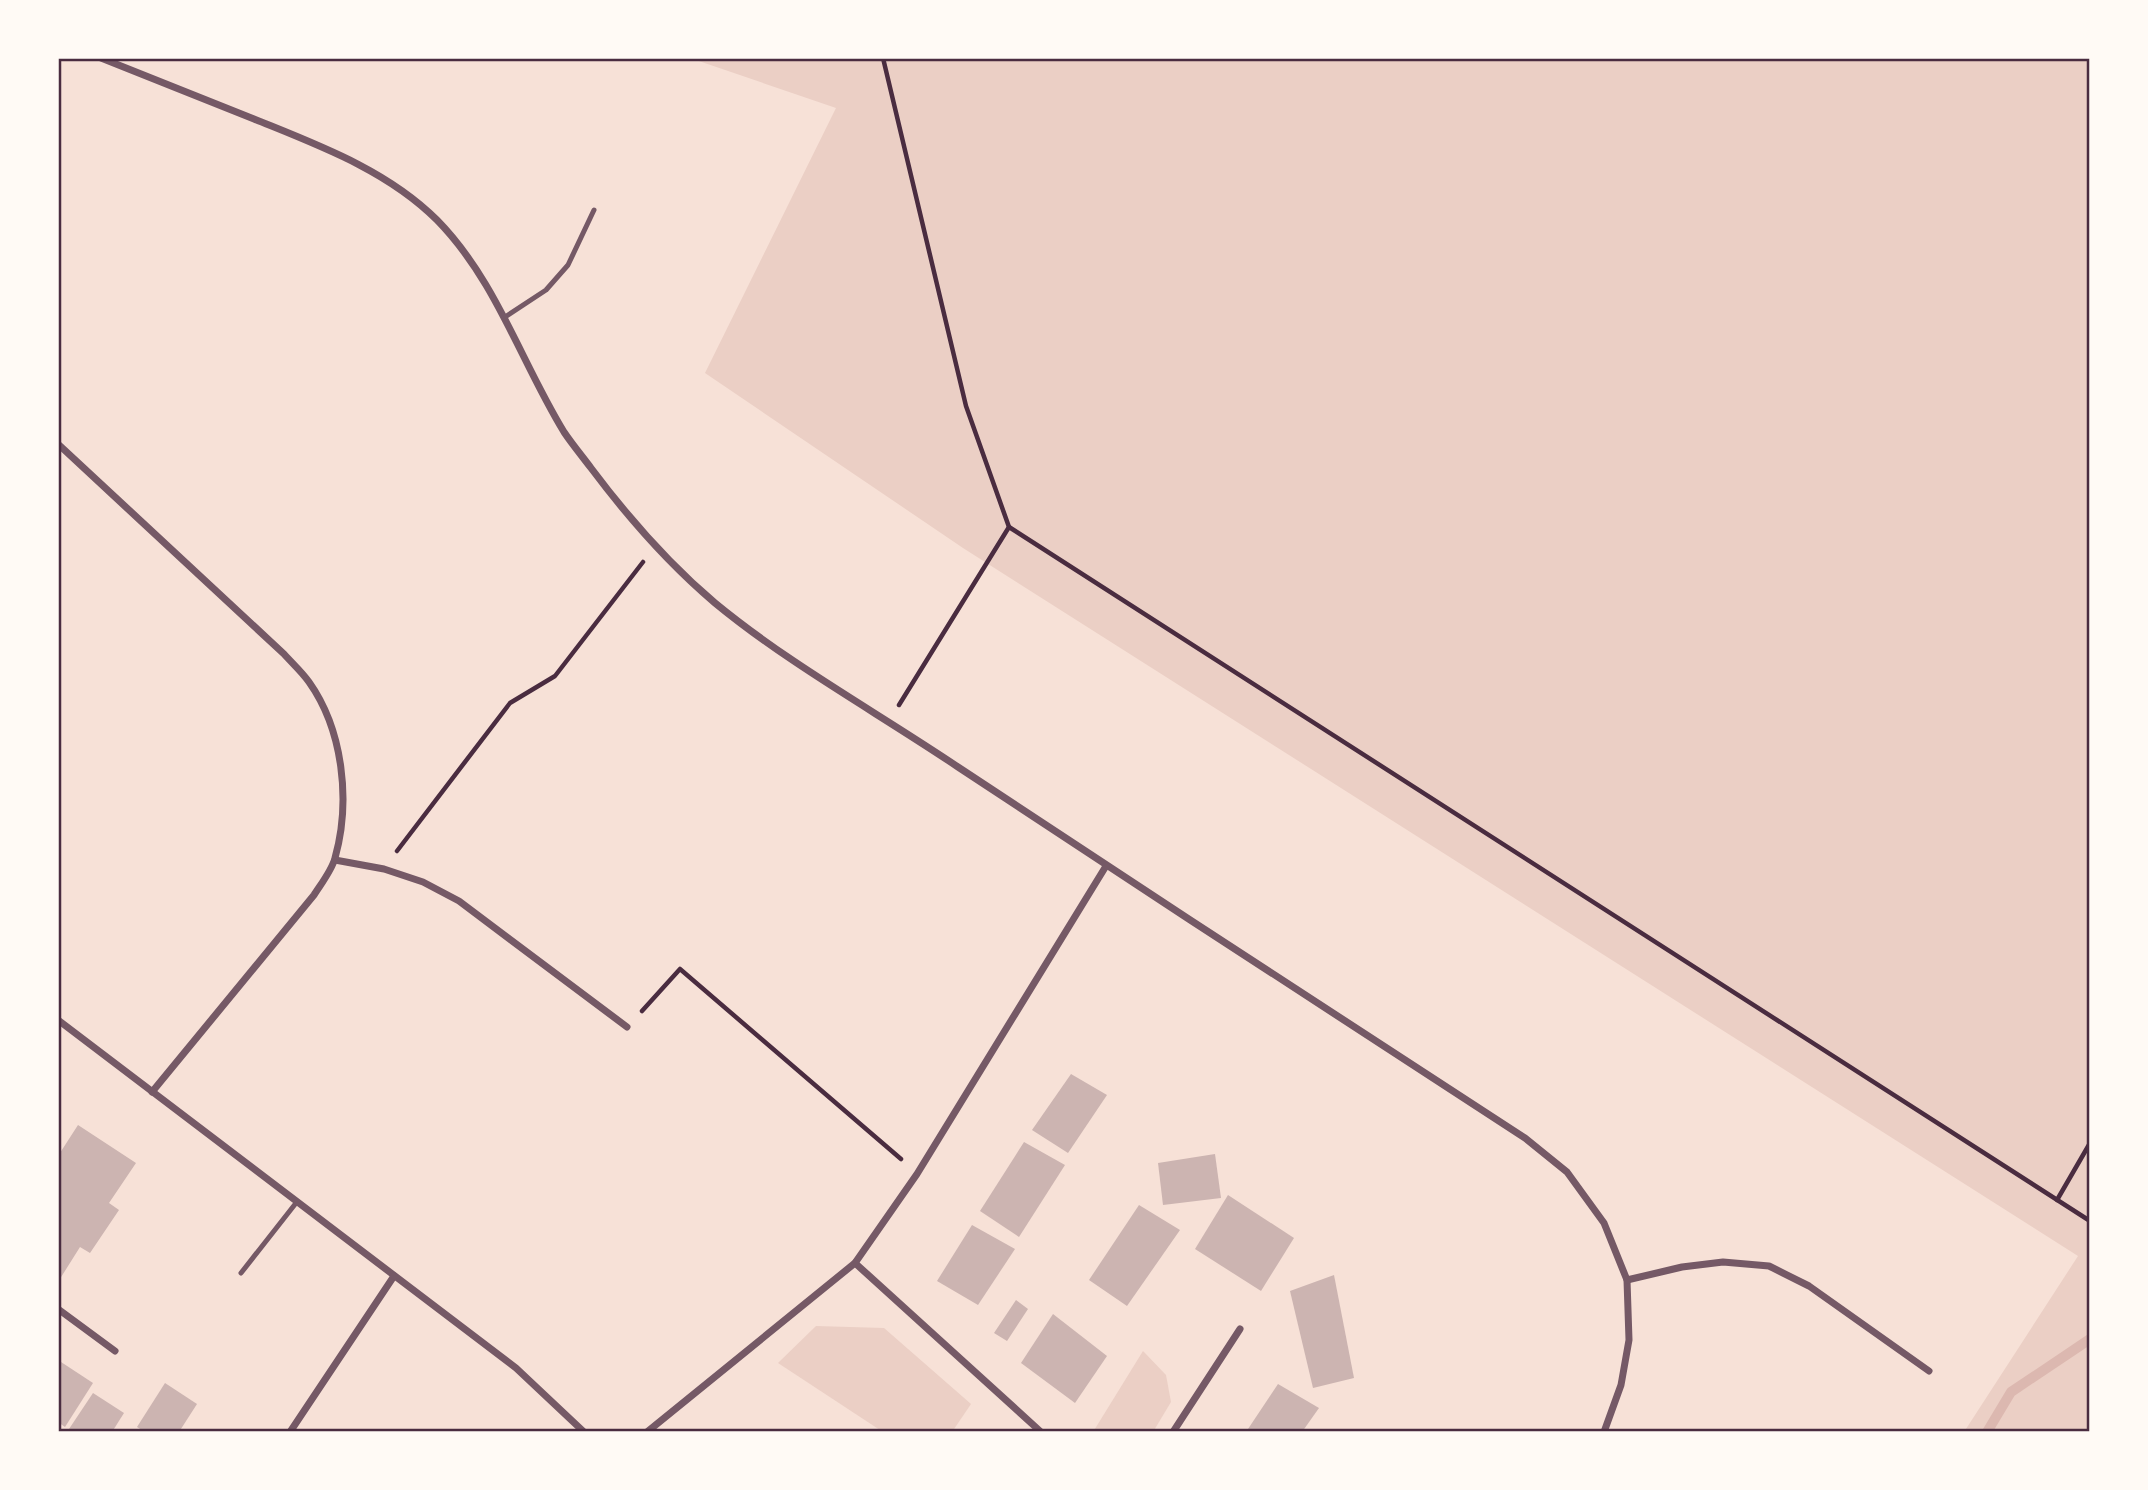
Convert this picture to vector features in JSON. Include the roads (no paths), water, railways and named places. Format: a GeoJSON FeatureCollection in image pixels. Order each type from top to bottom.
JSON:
{"type":"FeatureCollection","features":[{"type":"Feature","properties":{"kind":"street"},"geometry":{"type":"LineString","coordinates":[[101,58],[330,150],[373,172],[411,198],[438,221],[464,252],[505,317],[564,432],[608,490],[656,545],[724,609],[783,653],[1525,1138],[1567,1172],[1604,1223],[1627,1280],[1629,1340],[1621,1385],[1604,1432]]}},
{"type":"Feature","properties":{"kind":"street"},"geometry":{"type":"LineString","coordinates":[[58,444],[284,654],[309,681],[326,711],[338,746],[343,787],[335,860],[314,895],[152,1092]]}},
{"type":"Feature","properties":{"kind":"street"},"geometry":{"type":"LineString","coordinates":[[335,860],[384,869],[424,882],[459,901],[627,1027]]}},
{"type":"Feature","properties":{"kind":"street"},"geometry":{"type":"LineString","coordinates":[[647,1432],[855,1264],[917,1174],[1106,866]]}},
{"type":"Feature","properties":{"kind":"street"},"geometry":{"type":"LineString","coordinates":[[58,1020],[516,1368],[584,1432]]}},
{"type":"Feature","properties":{"kind":"street"},"geometry":{"type":"LineString","coordinates":[[1627,1280],[1682,1266],[1723,1262],[1769,1266],[1809,1286],[1929,1371]]}},
{"type":"Feature","properties":{"kind":"street"},"geometry":{"type":"LineString","coordinates":[[855,1264],[1041,1432]]}},
{"type":"Feature","properties":{"kind":"street"},"geometry":{"type":"LineString","coordinates":[[290,1432],[394,1276]]}},
{"type":"Feature","properties":{"kind":"street"},"geometry":{"type":"LineString","coordinates":[[58,1309],[114,1351]]}},
{"type":"Feature","properties":{"kind":"street"},"geometry":{"type":"LineString","coordinates":[[1173,1432],[1240,1329]]}},
{"type":"Feature","properties":{"kind":"lane"},"geometry":{"type":"LineString","coordinates":[[505,317],[546,289],[568,265],[594,210]]}},
{"type":"Feature","properties":{"kind":"lane"},"geometry":{"type":"LineString","coordinates":[[241,1273],[296,1203]]}},
{"type":"Feature","properties":{"kind":"waterway"},"geometry":{"type":"LineString","coordinates":[[1987,1432],[2011,1392],[2090,1339]]}}]}
